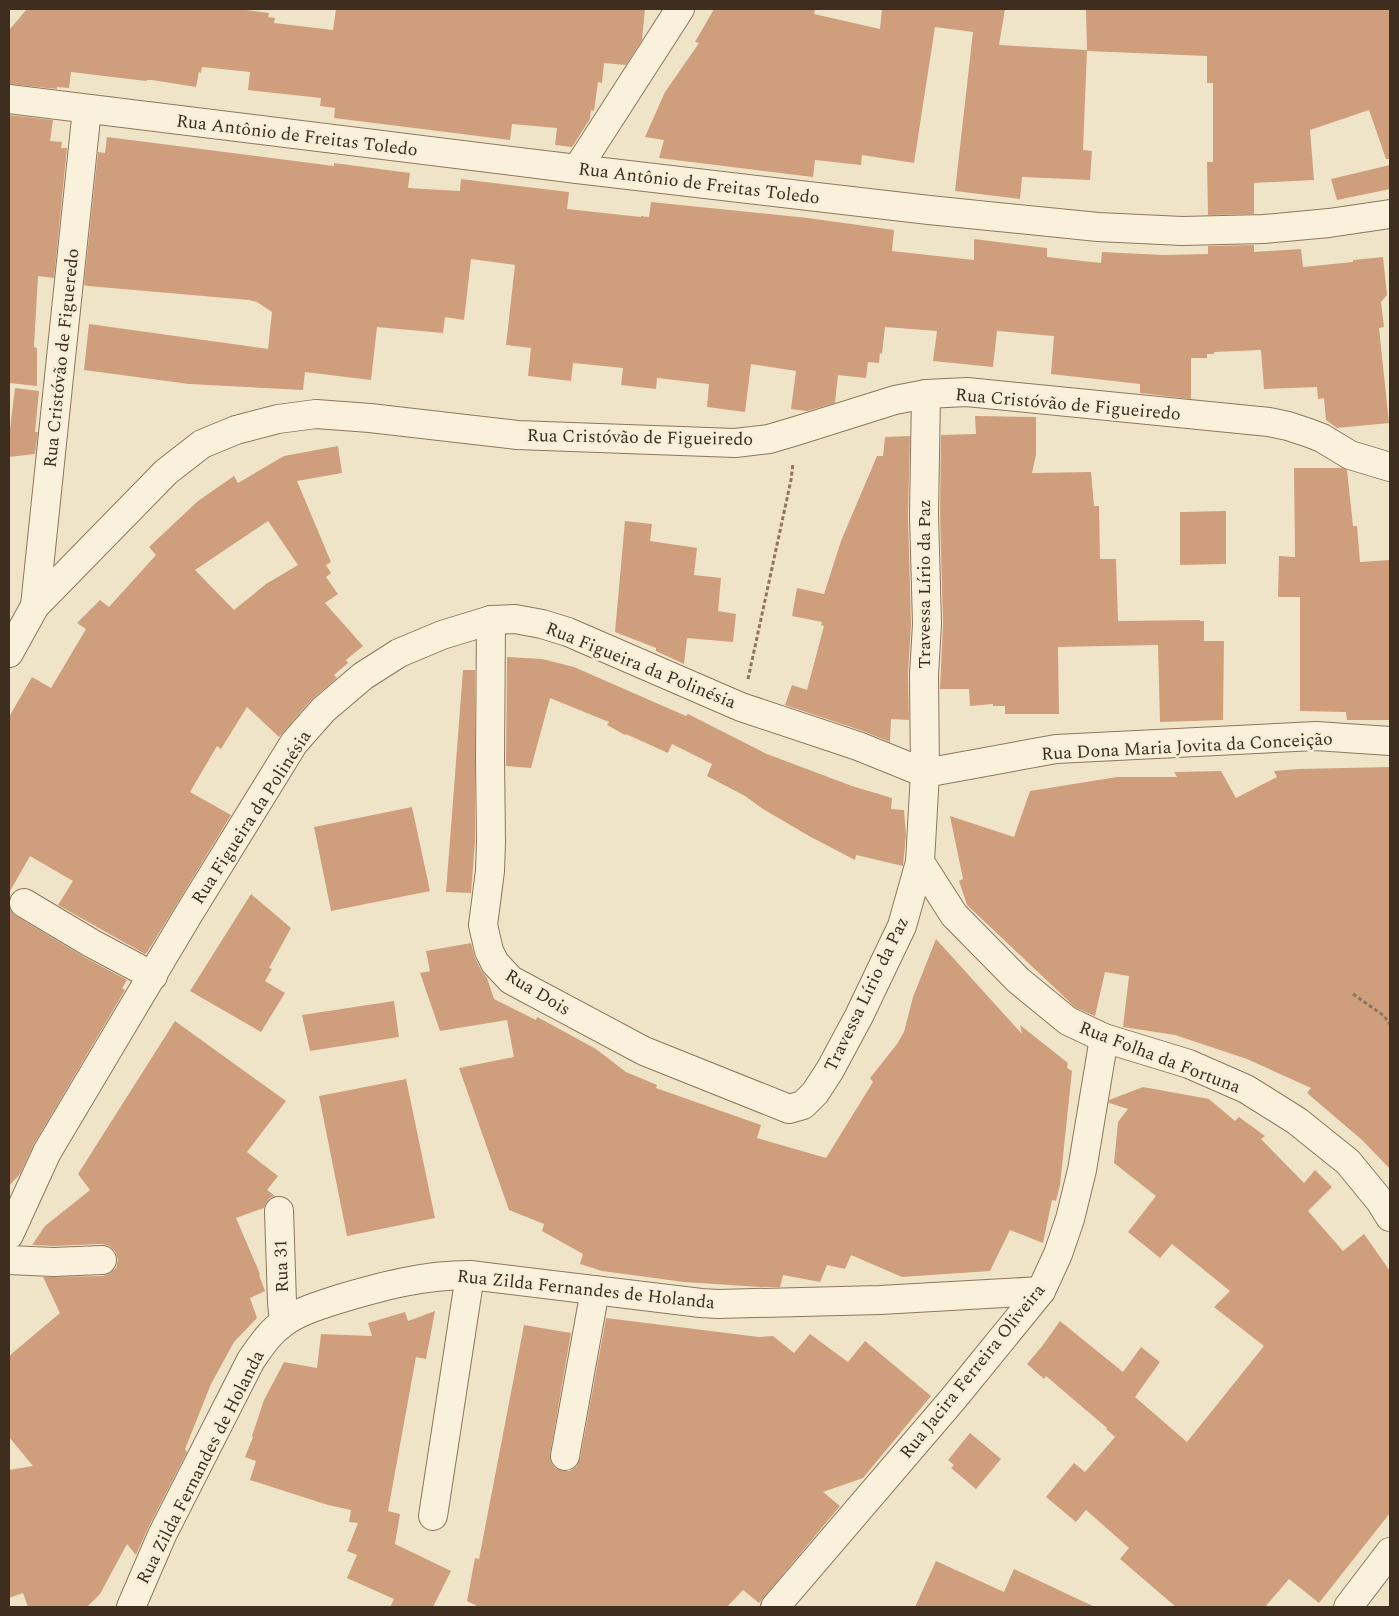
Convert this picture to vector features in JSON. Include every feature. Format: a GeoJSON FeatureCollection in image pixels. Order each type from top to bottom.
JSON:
{"type":"FeatureCollection","features":[{"type":"Feature","properties":{"kind":"street"},"geometry":{"type":"LineString","coordinates":[[577,169],[680,9]]}},
{"type":"Feature","properties":{"kind":"street","name":"Rua Antônio de Freitas Toledo"},"geometry":{"type":"LineString","coordinates":[[9,99],[577,169],[929,210],[1098,227],[1182,231],[1264,229],[1330,224],[1390,214]]}},
{"type":"Feature","properties":{"kind":"street","name":"Rua Cristóvão de Figueredo"},"geometry":{"type":"LineString","coordinates":[[35,606],[87,109]]}},
{"type":"Feature","properties":{"kind":"street","name":"Rua Cristóvão de Figueiredo"},"geometry":{"type":"LineString","coordinates":[[35,606],[173,466],[202,444],[236,430],[278,419],[316,414],[370,418],[517,435],[736,442],[769,439],[796,432],[895,400],[926,394],[967,392],[1269,422],[1309,433],[1322,438],[1350,455],[1390,467]]}},
{"type":"Feature","properties":{"kind":"street","name":"Travessa Lírio da Paz"},"geometry":{"type":"LineString","coordinates":[[925,773],[924,675],[927,624],[924,515],[926,394]]}},
{"type":"Feature","properties":{"kind":"street"},"geometry":{"type":"LineString","coordinates":[[9,653],[35,606]]}},
{"type":"Feature","properties":{"kind":"street","name":"Rua Figueira da Polinésia"},"geometry":{"type":"LineString","coordinates":[[9,1235],[47,1152],[188,915],[294,744],[323,710],[362,676],[398,653],[442,635],[491,620],[515,619],[542,624],[568,632],[741,706],[858,746],[925,773]]}},
{"type":"Feature","properties":{"kind":"street","name":"Rua Dois"},"geometry":{"type":"LineString","coordinates":[[491,620],[491,842],[490,871],[483,925],[489,951],[495,963],[511,980],[644,1051],[789,1109]]}},
{"type":"Feature","properties":{"kind":"street","name":"Rua Dona Maria Jovita da Conceição"},"geometry":{"type":"LineString","coordinates":[[925,773],[1056,749],[1316,736],[1390,741]]}},
{"type":"Feature","properties":{"kind":"street"},"geometry":{"type":"LineString","coordinates":[[920,862],[925,773]]}},
{"type":"Feature","properties":{"kind":"street","name":"Travessa Lírio da Paz"},"geometry":{"type":"LineString","coordinates":[[789,1109],[803,1104],[815,1093],[846,1039],[902,926],[920,862]]}},
{"type":"Feature","properties":{"kind":"street","name":"Rua Folha da Fortuna"},"geometry":{"type":"LineString","coordinates":[[920,862],[954,915],[1018,980],[1068,1022],[1104,1038],[1189,1064],[1246,1089],[1297,1121],[1348,1162],[1380,1201],[1390,1217]]}},
{"type":"Feature","properties":{"kind":"street"},"geometry":{"type":"LineString","coordinates":[[24,903],[91,943],[153,976]]}},
{"type":"Feature","properties":{"kind":"street","name":"Rua Jacira Ferreira Oliveira"},"geometry":{"type":"LineString","coordinates":[[775,1607],[953,1399],[1042,1291],[1058,1254],[1070,1219],[1080,1178],[1104,1038]]}},
{"type":"Feature","properties":{"kind":"street","name":"Rua 31"},"geometry":{"type":"LineString","coordinates":[[279,1211],[284,1322]]}},
{"type":"Feature","properties":{"kind":"street"},"geometry":{"type":"LineString","coordinates":[[9,1260],[53,1262],[102,1260]]}},
{"type":"Feature","properties":{"kind":"street","name":"Rua Zilda Fernandes de Holanda"},"geometry":{"type":"LineString","coordinates":[[131,1607],[162,1536],[251,1360],[266,1338],[284,1322],[316,1306],[404,1281],[444,1275],[470,1275],[718,1304],[871,1300],[1042,1291]]}},
{"type":"Feature","properties":{"kind":"street"},"geometry":{"type":"LineString","coordinates":[[433,1516],[470,1275]]}},
{"type":"Feature","properties":{"kind":"street"},"geometry":{"type":"LineString","coordinates":[[565,1456],[595,1290]]}},
{"type":"Feature","properties":{"kind":"street"},"geometry":{"type":"LineString","coordinates":[[1348,1607],[1390,1552]]}},
{"type":"Feature","properties":{"kind":"path"},"geometry":{"type":"LineString","coordinates":[[741,706],[791,480],[796,432]]}},
{"type":"Feature","properties":{"kind":"path"},"geometry":{"type":"LineString","coordinates":[[1353,994],[1383,1015],[1390,1024]]}},
{"type":"Feature","properties":{"kind":"building"},"geometry":{"type":"Polygon","coordinates":[[[27,9],[238,9],[269,13],[268,17],[275,18],[274,23],[333,30],[336,9],[645,9],[642,40],[626,65],[604,63],[602,83],[598,82],[594,111],[591,110],[590,119],[572,147],[555,145],[557,128],[512,124],[510,140],[334,118],[335,108],[320,106],[321,98],[248,90],[250,72],[202,67],[196,87],[152,80],[146,81],[71,72],[69,88],[57,87],[57,89],[9,84],[9,30],[27,9]]]}},
{"type":"Feature","properties":{"kind":"building"},"geometry":{"type":"Polygon","coordinates":[[[714,9],[815,9],[814,14],[880,29],[882,9],[1005,9],[999,45],[1087,50],[1083,150],[1092,151],[1090,180],[1022,177],[1020,199],[955,191],[973,32],[935,27],[914,163],[862,155],[861,165],[815,160],[813,177],[659,158],[664,140],[645,137],[665,92],[699,43],[695,42],[714,9]]]}},
{"type":"Feature","properties":{"kind":"building"},"geometry":{"type":"Polygon","coordinates":[[[1086,9],[1390,9],[1390,159],[1386,159],[1369,110],[1310,130],[1314,180],[1254,183],[1254,214],[1208,215],[1207,162],[1213,162],[1213,83],[1207,83],[1207,56],[1087,51],[1086,9]]]}},
{"type":"Feature","properties":{"kind":"building"},"geometry":{"type":"Polygon","coordinates":[[[9,115],[53,120],[50,141],[62,142],[61,148],[67,148],[54,278],[38,276],[34,347],[37,348],[37,386],[9,383],[9,115]]]}},
{"type":"Feature","properties":{"kind":"building"},"geometry":{"type":"Polygon","coordinates":[[[107,137],[334,166],[334,163],[410,173],[408,188],[460,191],[461,179],[569,192],[567,209],[649,217],[651,202],[808,218],[894,230],[892,251],[974,260],[974,239],[1047,248],[1047,257],[1101,263],[1102,252],[1163,255],[1208,254],[1208,246],[1254,245],[1254,252],[1301,249],[1303,267],[1383,257],[1387,295],[1381,302],[1384,327],[1379,328],[1389,423],[1337,428],[1326,420],[1324,398],[1318,399],[1317,387],[1264,389],[1261,350],[1214,352],[1214,354],[1207,354],[1207,358],[1191,358],[1191,399],[1140,393],[1140,384],[1051,374],[1054,336],[997,331],[993,367],[933,361],[937,331],[885,327],[879,363],[868,362],[866,378],[838,375],[835,403],[807,411],[791,409],[796,371],[751,364],[745,412],[707,407],[709,384],[657,378],[656,389],[621,385],[623,368],[573,363],[571,381],[528,376],[531,348],[506,345],[515,265],[471,259],[464,320],[445,317],[443,333],[377,327],[371,380],[305,372],[303,390],[189,384],[84,370],[89,324],[268,349],[272,312],[257,302],[249,300],[84,285],[98,152],[105,153],[107,137]]]}},
{"type":"Feature","properties":{"kind":"building"},"geometry":{"type":"Polygon","coordinates":[[[1390,165],[1390,189],[1337,200],[1331,179],[1390,165]]]}},
{"type":"Feature","properties":{"kind":"building"},"geometry":{"type":"Polygon","coordinates":[[[15,388],[39,391],[35,432],[38,432],[35,454],[9,457],[9,437],[15,388]]]}},
{"type":"Feature","properties":{"kind":"building"},"geometry":{"type":"Polygon","coordinates":[[[975,416],[1036,417],[1036,455],[1032,473],[1091,472],[1094,506],[1099,506],[1100,559],[1116,559],[1118,621],[1204,621],[1204,641],[1224,641],[1223,720],[1160,722],[1158,645],[1058,647],[1059,714],[1005,714],[1005,706],[993,706],[993,704],[970,706],[969,689],[940,689],[943,624],[940,515],[941,435],[976,434],[975,416]]]}},
{"type":"Feature","properties":{"kind":"building"},"geometry":{"type":"Polygon","coordinates":[[[910,436],[908,515],[911,624],[908,674],[909,720],[891,719],[890,742],[785,705],[792,685],[807,690],[824,626],[821,625],[822,622],[792,616],[797,588],[824,594],[841,541],[877,456],[883,456],[885,437],[910,436]]]}},
{"type":"Feature","properties":{"kind":"building"},"geometry":{"type":"Polygon","coordinates":[[[338,446],[342,473],[297,481],[331,562],[326,565],[331,573],[326,577],[338,594],[325,603],[363,646],[346,660],[348,663],[334,675],[337,678],[311,700],[279,737],[247,707],[221,749],[217,746],[190,792],[231,815],[145,954],[58,905],[73,881],[30,856],[9,893],[9,717],[32,677],[51,688],[86,629],[77,623],[100,600],[109,607],[156,555],[149,547],[198,501],[234,476],[238,483],[284,456],[338,446]],[[268,521],[195,570],[234,610],[266,584],[298,565],[268,521]]]}},
{"type":"Feature","properties":{"kind":"building"},"geometry":{"type":"Polygon","coordinates":[[[1294,468],[1342,468],[1347,470],[1353,526],[1357,526],[1360,562],[1390,560],[1390,720],[1347,720],[1346,712],[1300,711],[1300,597],[1278,597],[1279,556],[1295,557],[1294,468]]]}},
{"type":"Feature","properties":{"kind":"building"},"geometry":{"type":"Polygon","coordinates":[[[1226,511],[1226,564],[1180,565],[1180,512],[1226,511]]]}},
{"type":"Feature","properties":{"kind":"building"},"geometry":{"type":"Polygon","coordinates":[[[625,521],[652,524],[650,541],[697,548],[694,575],[721,578],[718,611],[736,614],[733,642],[687,638],[684,664],[656,651],[656,648],[615,632],[625,521]]]}},
{"type":"Feature","properties":{"kind":"building"},"geometry":{"type":"Polygon","coordinates":[[[507,657],[542,659],[574,667],[686,716],[688,714],[767,754],[852,786],[892,798],[891,809],[904,810],[906,835],[903,866],[856,855],[855,860],[809,836],[745,796],[707,776],[712,764],[672,744],[668,753],[625,735],[607,725],[609,722],[550,698],[531,768],[506,766],[507,657]]]}},
{"type":"Feature","properties":{"kind":"building"},"geometry":{"type":"Polygon","coordinates":[[[463,670],[475,670],[475,842],[471,893],[446,892],[463,670]]]}},
{"type":"Feature","properties":{"kind":"building"},"geometry":{"type":"Polygon","coordinates":[[[1390,767],[1390,1169],[1362,1140],[1307,1093],[1311,1088],[1247,1059],[1175,1035],[1123,1027],[1129,976],[1105,972],[1095,1016],[1076,1008],[967,905],[959,881],[963,879],[950,816],[1014,837],[1030,791],[1117,777],[1177,777],[1174,772],[1221,771],[1236,798],[1277,777],[1274,771],[1390,767]]]}},
{"type":"Feature","properties":{"kind":"building"},"geometry":{"type":"Polygon","coordinates":[[[412,807],[430,891],[331,911],[314,827],[412,807]]]}},
{"type":"Feature","properties":{"kind":"building"},"geometry":{"type":"Polygon","coordinates":[[[251,894],[291,928],[269,968],[272,969],[265,981],[285,993],[261,1032],[190,991],[251,894]]]}},
{"type":"Feature","properties":{"kind":"building"},"geometry":{"type":"Polygon","coordinates":[[[9,905],[11,911],[16,916],[84,957],[127,980],[122,988],[125,990],[34,1144],[20,1174],[9,1186],[9,905]]]}},
{"type":"Feature","properties":{"kind":"building"},"geometry":{"type":"Polygon","coordinates":[[[936,939],[1022,1034],[1020,1025],[1068,1063],[1067,1068],[1072,1071],[1060,1185],[1056,1201],[1052,1200],[1043,1243],[1010,1230],[990,1271],[902,1277],[851,1255],[845,1269],[827,1265],[820,1282],[783,1275],[780,1287],[684,1282],[602,1271],[580,1264],[583,1254],[542,1231],[544,1224],[509,1210],[459,1068],[514,1057],[507,1020],[440,1031],[420,973],[430,971],[426,951],[471,943],[475,958],[487,978],[494,999],[536,1020],[537,1017],[596,1049],[626,1072],[657,1085],[656,1088],[761,1125],[757,1138],[826,1158],[873,1082],[870,1078],[897,1044],[904,1032],[913,997],[936,939]]]}},
{"type":"Feature","properties":{"kind":"building"},"geometry":{"type":"Polygon","coordinates":[[[394,1001],[399,1037],[310,1051],[302,1015],[394,1001]]]}},
{"type":"Feature","properties":{"kind":"building"},"geometry":{"type":"Polygon","coordinates":[[[175,1021],[286,1101],[247,1152],[278,1176],[267,1190],[275,1196],[270,1198],[264,1208],[236,1218],[260,1274],[265,1291],[250,1298],[257,1318],[234,1342],[211,1384],[185,1449],[187,1452],[136,1555],[127,1544],[100,1594],[87,1607],[28,1607],[23,1593],[9,1598],[9,1470],[33,1466],[9,1437],[9,1356],[60,1313],[43,1277],[103,1276],[116,1268],[118,1260],[115,1251],[109,1246],[102,1244],[32,1245],[45,1226],[90,1190],[78,1174],[175,1021]]]}},
{"type":"Feature","properties":{"kind":"building"},"geometry":{"type":"Polygon","coordinates":[[[406,1079],[435,1218],[347,1236],[319,1096],[406,1079]]]}},
{"type":"Feature","properties":{"kind":"building"},"geometry":{"type":"Polygon","coordinates":[[[1143,1087],[1209,1099],[1235,1121],[1239,1117],[1265,1136],[1261,1139],[1304,1183],[1315,1170],[1332,1187],[1308,1211],[1343,1251],[1364,1234],[1390,1271],[1390,1513],[1319,1603],[1289,1579],[1265,1607],[1176,1607],[1120,1559],[1129,1548],[1086,1510],[1076,1522],[1046,1497],[1074,1463],[1085,1472],[1115,1437],[1046,1376],[1044,1379],[1027,1364],[1060,1321],[1123,1372],[1141,1347],[1160,1362],[1135,1397],[1187,1442],[1264,1346],[1214,1307],[1230,1291],[1172,1244],[1160,1258],[1128,1232],[1156,1196],[1114,1163],[1118,1122],[1128,1109],[1109,1103],[1109,1100],[1143,1087]]]}},
{"type":"Feature","properties":{"kind":"building"},"geometry":{"type":"Polygon","coordinates":[[[435,1311],[426,1359],[416,1357],[388,1511],[400,1514],[395,1544],[451,1571],[433,1607],[390,1607],[394,1599],[347,1578],[357,1555],[347,1551],[358,1523],[349,1522],[351,1510],[328,1505],[250,1480],[256,1461],[245,1457],[264,1400],[284,1362],[317,1368],[321,1334],[372,1336],[368,1323],[405,1312],[408,1321],[435,1311]]]}},
{"type":"Feature","properties":{"kind":"building"},"geometry":{"type":"Polygon","coordinates":[[[606,1318],[759,1337],[773,1336],[794,1353],[810,1334],[848,1362],[865,1341],[931,1396],[863,1478],[823,1492],[840,1506],[759,1603],[743,1590],[727,1607],[479,1607],[467,1601],[475,1558],[479,1559],[524,1325],[571,1333],[550,1454],[551,1462],[555,1468],[570,1471],[577,1466],[580,1459],[606,1318]]]}},
{"type":"Feature","properties":{"kind":"building"},"geometry":{"type":"Polygon","coordinates":[[[970,1433],[1001,1459],[976,1489],[951,1468],[954,1465],[948,1460],[970,1433]]]}},
{"type":"Feature","properties":{"kind":"building"},"geometry":{"type":"Polygon","coordinates":[[[936,1561],[1004,1592],[1014,1569],[1095,1607],[915,1607],[936,1561]]]}}]}
